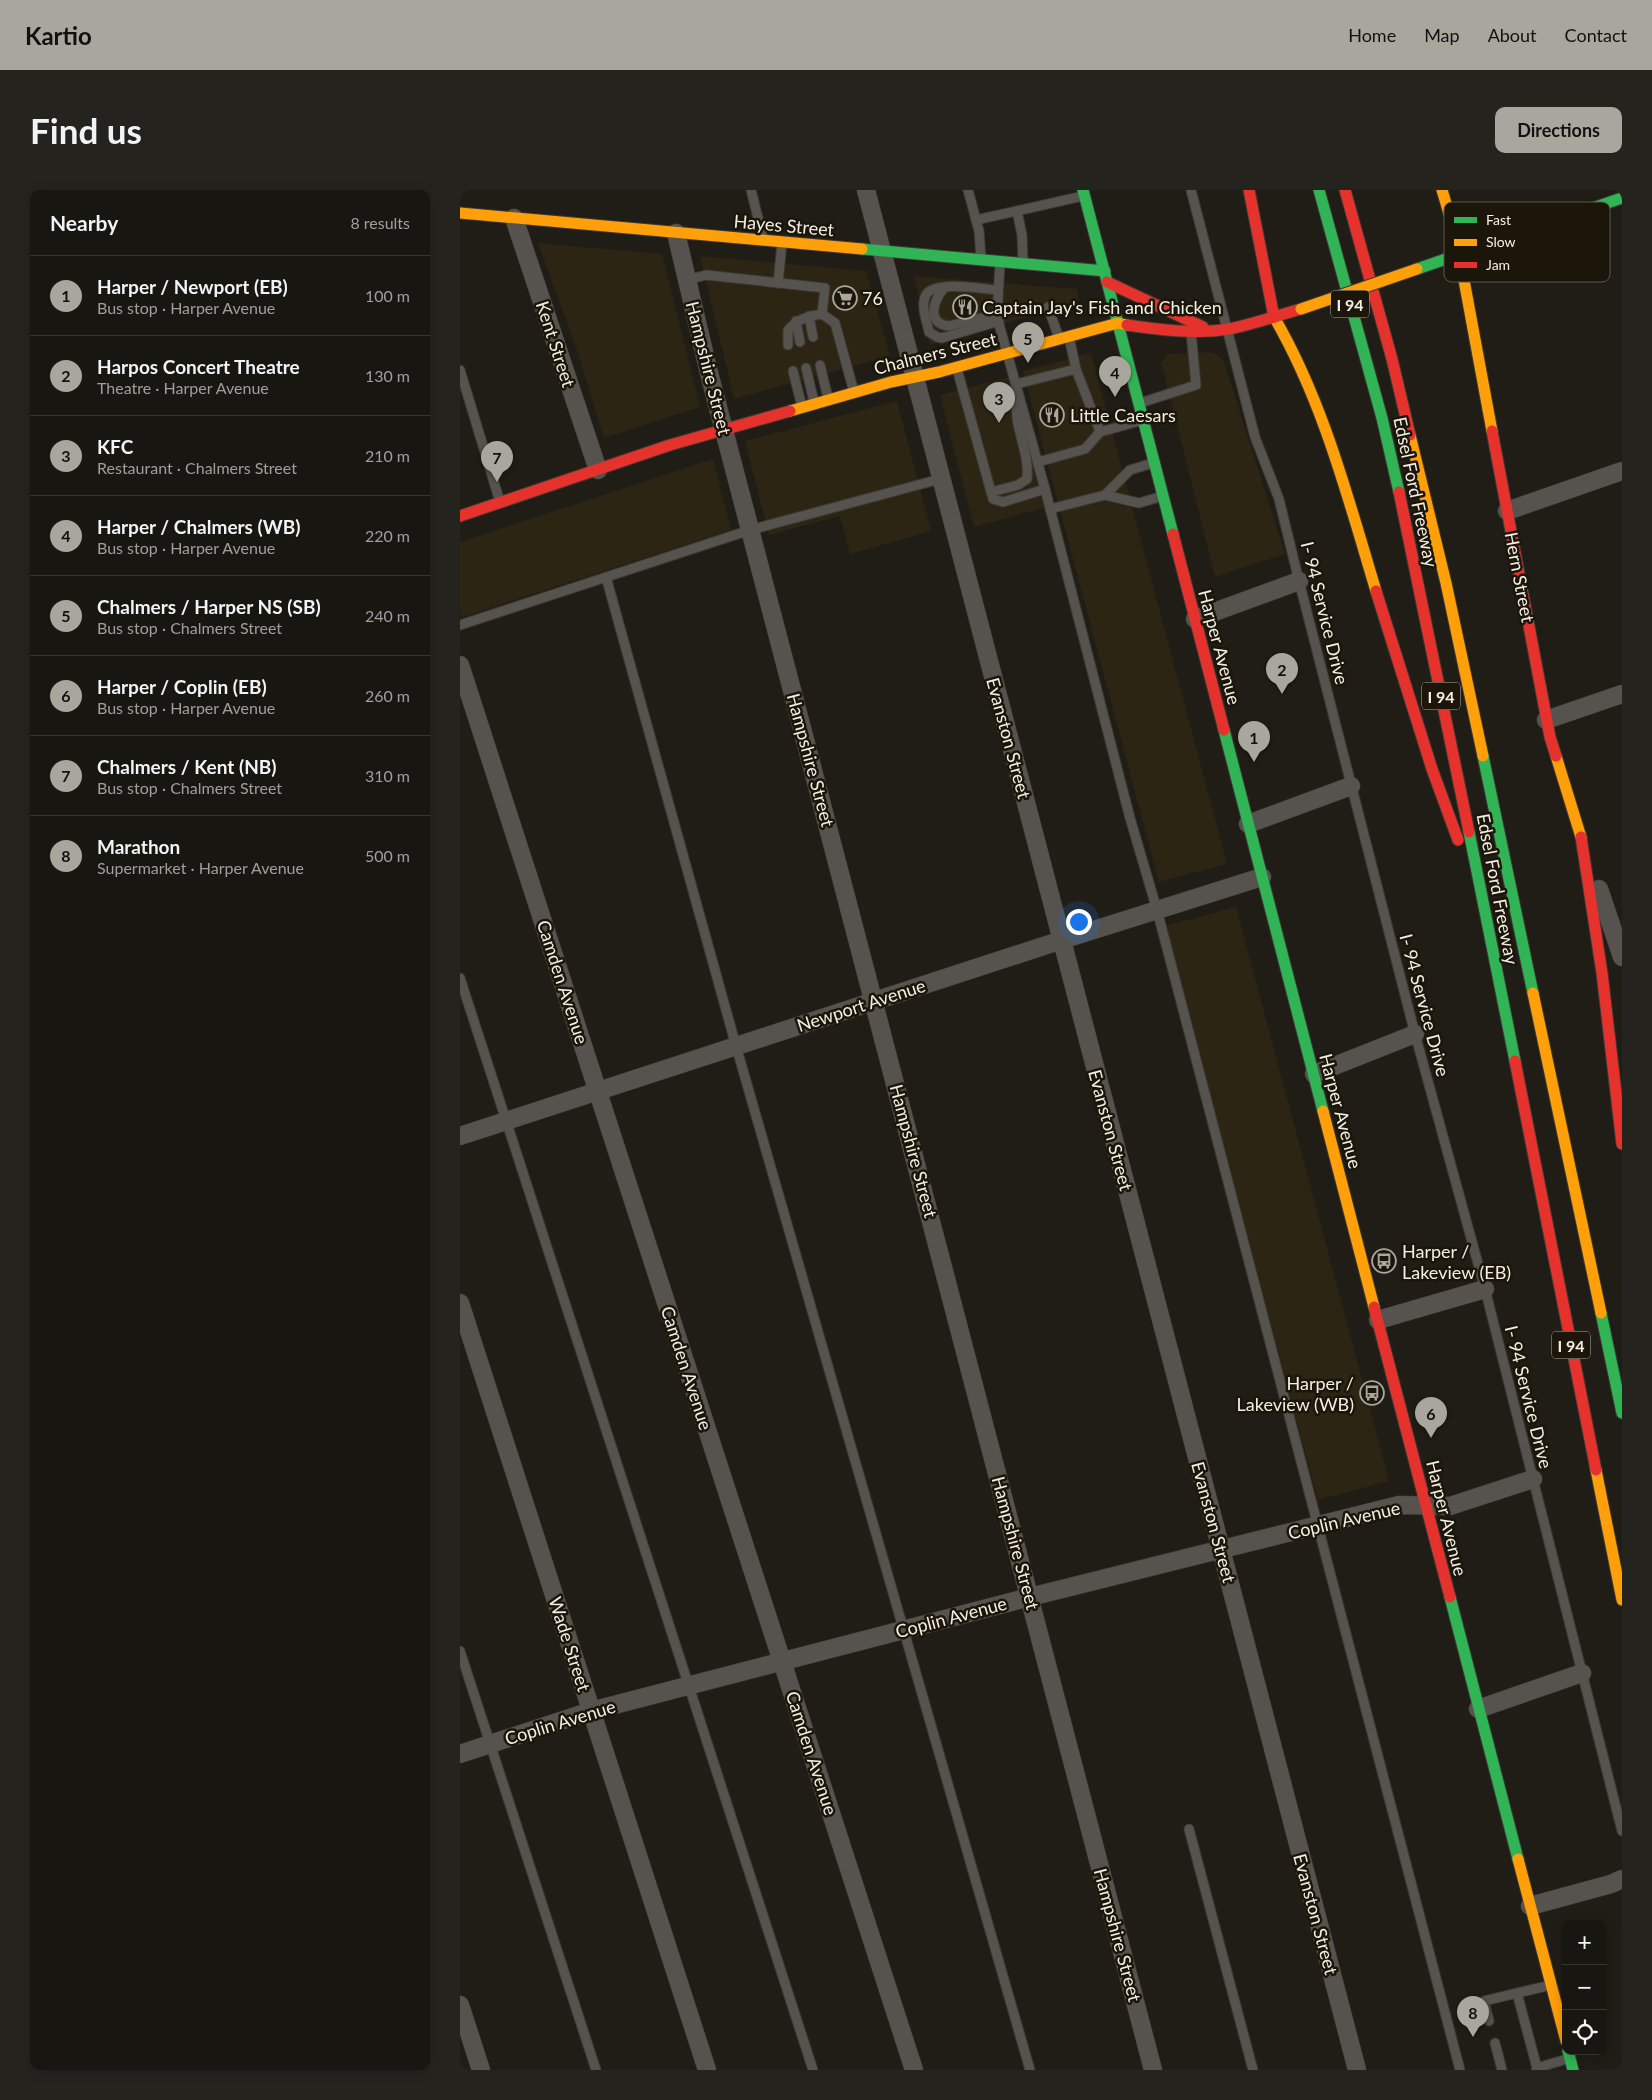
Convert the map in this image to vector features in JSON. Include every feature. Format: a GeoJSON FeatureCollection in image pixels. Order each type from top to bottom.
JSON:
{"type":"FeatureCollection","features":[{"type":"Feature","properties":{"kind":"main road"},"geometry":{"type":"LineString","coordinates":[[1249,190],[1274,316],[1285,335],[1318,408],[1366,554],[1403,680],[1446,811],[1481,891]]}},
{"type":"Feature","properties":{"kind":"main road","name":"Edsel Ford Freeway"},"geometry":{"type":"LineString","coordinates":[[1319,190],[1382,418],[1481,891],[1622,1600]]}},
{"type":"Feature","properties":{"kind":"main road","name":"Edsel Ford Freeway"},"geometry":{"type":"LineString","coordinates":[[1345,190],[1392,359],[1446,583],[1622,1413]]}},
{"type":"Feature","properties":{"kind":"main road","name":"Harper Avenue"},"geometry":{"type":"LineString","coordinates":[[1084,193],[1562,2025]]}},
{"type":"Feature","properties":{"kind":"main road","name":"Chalmers Street"},"geometry":{"type":"LineString","coordinates":[[1610,202],[1622,198]]}},
{"type":"Feature","properties":{"kind":"main road","name":"Hayes Street"},"geometry":{"type":"LineString","coordinates":[[460,213],[1023,264],[1106,277]]}},
{"type":"Feature","properties":{"kind":"main road","name":"Chalmers Street"},"geometry":{"type":"LineString","coordinates":[[460,516],[724,430],[854,392],[956,368],[1118,323],[1160,330],[1226,329],[1301,309],[1444,259]]}},
{"type":"Feature","properties":{"kind":"main road"},"geometry":{"type":"LineString","coordinates":[[1106,277],[1185,320],[1213,330]]}},
{"type":"Feature","properties":{"kind":"main road","name":"Hern Street"},"geometry":{"type":"LineString","coordinates":[[1464,282],[1546,720],[1558,767],[1581,837]]}},
{"type":"Feature","properties":{"kind":"main road"},"geometry":{"type":"LineString","coordinates":[[1581,837],[1602,973],[1622,1144]]}},
{"type":"Feature","properties":{"kind":"main road"},"geometry":{"type":"LineString","coordinates":[[1569,2055],[1573,2070]]}},
{"type":"Feature","properties":{"kind":"street","name":"Evanston Street"},"geometry":{"type":"LineString","coordinates":[[866,190],[1356,2070]]}},
{"type":"Feature","properties":{"kind":"street","name":"Kent Street"},"geometry":{"type":"LineString","coordinates":[[514,218],[598,470]]}},
{"type":"Feature","properties":{"kind":"street","name":"Hampshire Street"},"geometry":{"type":"LineString","coordinates":[[676,233],[724,430],[1153,2070]]}},
{"type":"Feature","properties":{"kind":"street"},"geometry":{"type":"LineString","coordinates":[[1507,511],[1622,471]]}},
{"type":"Feature","properties":{"kind":"street"},"geometry":{"type":"LineString","coordinates":[[1195,619],[1299,581]]}},
{"type":"Feature","properties":{"kind":"street","name":"Camden Avenue"},"geometry":{"type":"LineString","coordinates":[[460,665],[914,2070]]}},
{"type":"Feature","properties":{"kind":"street"},"geometry":{"type":"LineString","coordinates":[[1546,720],[1622,694]]}},
{"type":"Feature","properties":{"kind":"street"},"geometry":{"type":"LineString","coordinates":[[1248,824],[1351,786]]}},
{"type":"Feature","properties":{"kind":"street","name":"Hern Street"},"geometry":{"type":"LineString","coordinates":[[1581,837],[1622,957]]}},
{"type":"Feature","properties":{"kind":"street","name":"Newport Avenue"},"geometry":{"type":"LineString","coordinates":[[460,1136],[1062,940],[1262,877]]}},
{"type":"Feature","properties":{"kind":"street"},"geometry":{"type":"LineString","coordinates":[[1314,1074],[1415,1034]]}},
{"type":"Feature","properties":{"kind":"street"},"geometry":{"type":"LineString","coordinates":[[1378,1320],[1485,1289]]}},
{"type":"Feature","properties":{"kind":"street","name":"Wade Street"},"geometry":{"type":"LineString","coordinates":[[460,1303],[707,2070]]}},
{"type":"Feature","properties":{"kind":"street","name":"Coplin Avenue"},"geometry":{"type":"LineString","coordinates":[[460,1754],[591,1711],[1030,1597],[1399,1505],[1450,1506],[1534,1479]]}},
{"type":"Feature","properties":{"kind":"street"},"geometry":{"type":"LineString","coordinates":[[1478,1709],[1582,1673]]}},
{"type":"Feature","properties":{"kind":"street"},"geometry":{"type":"LineString","coordinates":[[1530,1906],[1611,1884],[1622,1879]]}},
{"type":"Feature","properties":{"kind":"street"},"geometry":{"type":"LineString","coordinates":[[460,2005],[481,2070]]}},
{"type":"Feature","properties":{"kind":"lane"},"geometry":{"type":"LineString","coordinates":[[751,190],[764,241]]}},
{"type":"Feature","properties":{"kind":"lane"},"geometry":{"type":"LineString","coordinates":[[968,190],[976,220],[982,260]]}},
{"type":"Feature","properties":{"kind":"lane","name":"I- 94 Service Drive"},"geometry":{"type":"LineString","coordinates":[[1191,190],[1255,437],[1279,499],[1415,1034],[1485,1289],[1534,1479],[1622,1831]]}},
{"type":"Feature","properties":{"kind":"lane"},"geometry":{"type":"LineString","coordinates":[[976,220],[1084,193]]}},
{"type":"Feature","properties":{"kind":"lane"},"geometry":{"type":"LineString","coordinates":[[1018,211],[1022,235],[1023,264]]}},
{"type":"Feature","properties":{"kind":"lane"},"geometry":{"type":"LineString","coordinates":[[778,283],[782,242]]}},
{"type":"Feature","properties":{"kind":"lane"},"geometry":{"type":"LineString","coordinates":[[1000,262],[997,290],[998,317],[1046,489],[1130,818],[1157,910],[1460,2070]]}},
{"type":"Feature","properties":{"kind":"lane"},"geometry":{"type":"LineString","coordinates":[[687,280],[706,276],[825,288],[822,314]]}},
{"type":"Feature","properties":{"kind":"lane"},"geometry":{"type":"LineString","coordinates":[[997,290],[938,286],[929,290],[925,297],[924,308],[929,332],[942,338],[998,317]]}},
{"type":"Feature","properties":{"kind":"lane"},"geometry":{"type":"LineString","coordinates":[[945,287],[934,301],[934,311],[937,320],[944,326],[998,317]]}},
{"type":"Feature","properties":{"kind":"lane"},"geometry":{"type":"LineString","coordinates":[[1048,308],[1064,338],[1100,432]]}},
{"type":"Feature","properties":{"kind":"lane"},"geometry":{"type":"LineString","coordinates":[[788,344],[788,330],[796,321],[822,314],[835,324],[854,392]]}},
{"type":"Feature","properties":{"kind":"lane"},"geometry":{"type":"LineString","coordinates":[[809,316],[813,337]]}},
{"type":"Feature","properties":{"kind":"lane"},"geometry":{"type":"LineString","coordinates":[[796,321],[800,342]]}},
{"type":"Feature","properties":{"kind":"lane"},"geometry":{"type":"LineString","coordinates":[[1139,403],[1196,385],[1191,331]]}},
{"type":"Feature","properties":{"kind":"lane"},"geometry":{"type":"LineString","coordinates":[[820,365],[829,400]]}},
{"type":"Feature","properties":{"kind":"lane"},"geometry":{"type":"LineString","coordinates":[[806,368],[815,404]]}},
{"type":"Feature","properties":{"kind":"lane"},"geometry":{"type":"LineString","coordinates":[[956,368],[993,499],[1003,502],[1046,489]]}},
{"type":"Feature","properties":{"kind":"lane"},"geometry":{"type":"LineString","coordinates":[[1018,387],[1076,369]]}},
{"type":"Feature","properties":{"kind":"lane"},"geometry":{"type":"LineString","coordinates":[[460,370],[500,502]]}},
{"type":"Feature","properties":{"kind":"lane"},"geometry":{"type":"LineString","coordinates":[[794,371],[802,408]]}},
{"type":"Feature","properties":{"kind":"lane"},"geometry":{"type":"LineString","coordinates":[[991,492],[1018,485],[1027,479],[1028,467],[1015,414],[1018,387]]}},
{"type":"Feature","properties":{"kind":"lane"},"geometry":{"type":"LineString","coordinates":[[1038,462],[1085,449],[1100,432],[1143,420]]}},
{"type":"Feature","properties":{"kind":"lane"},"geometry":{"type":"LineString","coordinates":[[1105,495],[1130,470],[1154,463]]}},
{"type":"Feature","properties":{"kind":"lane"},"geometry":{"type":"LineString","coordinates":[[460,625],[750,530],[940,479]]}},
{"type":"Feature","properties":{"kind":"lane"},"geometry":{"type":"LineString","coordinates":[[1050,509],[1105,495],[1139,503],[1163,496]]}},
{"type":"Feature","properties":{"kind":"lane"},"geometry":{"type":"LineString","coordinates":[[606,577],[736,1046],[1030,2070]]}},
{"type":"Feature","properties":{"kind":"lane"},"geometry":{"type":"LineString","coordinates":[[460,978],[687,1686],[813,2070]]}},
{"type":"Feature","properties":{"kind":"lane"},"geometry":{"type":"LineString","coordinates":[[460,1651],[596,2070]]}},
{"type":"Feature","properties":{"kind":"lane"},"geometry":{"type":"LineString","coordinates":[[1189,1829],[1253,2070]]}},
{"type":"Feature","properties":{"kind":"lane"},"geometry":{"type":"LineString","coordinates":[[1489,2021],[1484,2001],[1552,1984]]}},
{"type":"Feature","properties":{"kind":"lane"},"geometry":{"type":"LineString","coordinates":[[1518,1993],[1522,2023],[1536,2069],[1569,2055]]}},
{"type":"Feature","properties":{"kind":"lane"},"geometry":{"type":"LineString","coordinates":[[1498,2046],[1503,2059],[1502,2070]]}},
{"type":"Feature","properties":{"kind":"shaded area"},"geometry":{"type":"Polygon","coordinates":[[[538,243],[662,254],[700,407],[604,438],[577,350],[538,243]]]}},
{"type":"Feature","properties":{"kind":"shaded area"},"geometry":{"type":"Polygon","coordinates":[[[700,256],[866,271],[890,356],[734,399],[700,256]]]}},
{"type":"Feature","properties":{"kind":"shaded area"},"geometry":{"type":"Polygon","coordinates":[[[914,276],[1077,289],[1079,302],[930,345],[914,276]]]}},
{"type":"Feature","properties":{"kind":"shaded area"},"geometry":{"type":"Polygon","coordinates":[[[1209,352],[1217,354],[1224,362],[1285,554],[1215,577],[1161,362],[1168,354],[1209,352]]]}},
{"type":"Feature","properties":{"kind":"shaded area"},"geometry":{"type":"Polygon","coordinates":[[[1091,353],[1227,864],[1159,882],[1023,371],[1091,353]]]}},
{"type":"Feature","properties":{"kind":"shaded area"},"geometry":{"type":"Polygon","coordinates":[[[1009,377],[1044,508],[974,527],[940,395],[1009,377]]]}},
{"type":"Feature","properties":{"kind":"shaded area"},"geometry":{"type":"Polygon","coordinates":[[[897,401],[931,531],[850,554],[840,516],[769,535],[745,441],[897,401]]]}},
{"type":"Feature","properties":{"kind":"shaded area"},"geometry":{"type":"Polygon","coordinates":[[[713,459],[731,530],[462,617],[460,610],[460,542],[713,459]]]}},
{"type":"Feature","properties":{"kind":"shaded area"},"geometry":{"type":"Polygon","coordinates":[[[1236,907],[1389,1481],[1318,1500],[1165,926],[1236,907]]]}},
{"type":"Feature","properties":{"kind":"traffic: fast"},"geometry":{"type":"LineString","coordinates":[[1083,190],[1173,534]]}},
{"type":"Feature","properties":{"kind":"traffic: fast"},"geometry":{"type":"LineString","coordinates":[[1319,190],[1382,418],[1399,492]]}},
{"type":"Feature","properties":{"kind":"traffic: fast"},"geometry":{"type":"LineString","coordinates":[[1610,202],[1622,198]]}},
{"type":"Feature","properties":{"kind":"traffic: fast"},"geometry":{"type":"LineString","coordinates":[[862,249],[1105,271]]}},
{"type":"Feature","properties":{"kind":"traffic: fast"},"geometry":{"type":"LineString","coordinates":[[1417,269],[1444,260]]}},
{"type":"Feature","properties":{"kind":"traffic: fast"},"geometry":{"type":"LineString","coordinates":[[1224,730],[1323,1111]]}},
{"type":"Feature","properties":{"kind":"traffic: fast"},"geometry":{"type":"LineString","coordinates":[[1483,756],[1533,993]]}},
{"type":"Feature","properties":{"kind":"traffic: fast"},"geometry":{"type":"LineString","coordinates":[[1469,832],[1515,1061]]}},
{"type":"Feature","properties":{"kind":"traffic: fast"},"geometry":{"type":"LineString","coordinates":[[1601,1313],[1622,1413]]}},
{"type":"Feature","properties":{"kind":"traffic: fast"},"geometry":{"type":"LineString","coordinates":[[1450,1597],[1518,1859]]}},
{"type":"Feature","properties":{"kind":"traffic: fast"},"geometry":{"type":"LineString","coordinates":[[1569,2055],[1573,2070]]}},
{"type":"Feature","properties":{"kind":"traffic: slow"},"geometry":{"type":"LineString","coordinates":[[1442,190],[1446,202]]}},
{"type":"Feature","properties":{"kind":"traffic: slow"},"geometry":{"type":"LineString","coordinates":[[460,213],[862,249]]}},
{"type":"Feature","properties":{"kind":"traffic: slow"},"geometry":{"type":"LineString","coordinates":[[1301,309],[1417,269]]}},
{"type":"Feature","properties":{"kind":"traffic: slow"},"geometry":{"type":"LineString","coordinates":[[1464,282],[1492,431]]}},
{"type":"Feature","properties":{"kind":"traffic: slow"},"geometry":{"type":"LineString","coordinates":[[1274,317],[1307,382],[1320,416],[1333,451],[1376,591]]}},
{"type":"Feature","properties":{"kind":"traffic: slow"},"geometry":{"type":"LineString","coordinates":[[790,411],[891,382],[939,372],[1118,323],[1127,325]]}},
{"type":"Feature","properties":{"kind":"traffic: slow"},"geometry":{"type":"LineString","coordinates":[[1410,435],[1446,583],[1483,756]]}},
{"type":"Feature","properties":{"kind":"traffic: slow"},"geometry":{"type":"LineString","coordinates":[[1556,756],[1581,837]]}},
{"type":"Feature","properties":{"kind":"traffic: slow"},"geometry":{"type":"LineString","coordinates":[[1533,993],[1601,1313]]}},
{"type":"Feature","properties":{"kind":"traffic: slow"},"geometry":{"type":"LineString","coordinates":[[1323,1111],[1374,1307]]}},
{"type":"Feature","properties":{"kind":"traffic: slow"},"geometry":{"type":"LineString","coordinates":[[1596,1470],[1622,1600]]}},
{"type":"Feature","properties":{"kind":"traffic: slow"},"geometry":{"type":"LineString","coordinates":[[1518,1859],[1562,2026]]}},
{"type":"Feature","properties":{"kind":"traffic: jam"},"geometry":{"type":"LineString","coordinates":[[1249,190],[1274,317]]}},
{"type":"Feature","properties":{"kind":"traffic: jam"},"geometry":{"type":"LineString","coordinates":[[1345,190],[1392,359],[1410,435]]}},
{"type":"Feature","properties":{"kind":"traffic: jam"},"geometry":{"type":"LineString","coordinates":[[1107,282],[1203,327]]}},
{"type":"Feature","properties":{"kind":"traffic: jam"},"geometry":{"type":"LineString","coordinates":[[1127,325],[1180,331],[1221,330],[1251,324],[1301,309]]}},
{"type":"Feature","properties":{"kind":"traffic: jam"},"geometry":{"type":"LineString","coordinates":[[460,516],[670,445],[790,411]]}},
{"type":"Feature","properties":{"kind":"traffic: jam"},"geometry":{"type":"LineString","coordinates":[[1492,431],[1550,737],[1556,756]]}},
{"type":"Feature","properties":{"kind":"traffic: jam"},"geometry":{"type":"LineString","coordinates":[[1399,492],[1469,832]]}},
{"type":"Feature","properties":{"kind":"traffic: jam"},"geometry":{"type":"LineString","coordinates":[[1173,534],[1224,730]]}},
{"type":"Feature","properties":{"kind":"traffic: jam"},"geometry":{"type":"LineString","coordinates":[[1376,591],[1432,769],[1458,840]]}},
{"type":"Feature","properties":{"kind":"traffic: jam"},"geometry":{"type":"LineString","coordinates":[[1581,837],[1602,973],[1622,1144]]}},
{"type":"Feature","properties":{"kind":"traffic: jam"},"geometry":{"type":"LineString","coordinates":[[1515,1061],[1596,1470]]}},
{"type":"Feature","properties":{"kind":"traffic: jam"},"geometry":{"type":"LineString","coordinates":[[1374,1307],[1450,1597]]}},
{"type":"Feature","properties":{"kind":"place","name":"76"},"geometry":{"type":"Point","coordinates":[845,298]}},
{"type":"Feature","properties":{"kind":"place","name":"Captain Jay's Fish and Chicken"},"geometry":{"type":"Point","coordinates":[965,307]}},
{"type":"Feature","properties":{"kind":"place","name":"Chalmers / Harper NS (SB)"},"geometry":{"type":"Point","coordinates":[1028,363]}},
{"type":"Feature","properties":{"kind":"place","name":"Harper / Chalmers (WB)"},"geometry":{"type":"Point","coordinates":[1115,397]}},
{"type":"Feature","properties":{"kind":"place","name":"Little Caesars"},"geometry":{"type":"Point","coordinates":[1052,415]}},
{"type":"Feature","properties":{"kind":"place","name":"KFC"},"geometry":{"type":"Point","coordinates":[999,423]}},
{"type":"Feature","properties":{"kind":"place","name":"Chalmers / Kent (NB)"},"geometry":{"type":"Point","coordinates":[497,482]}},
{"type":"Feature","properties":{"kind":"place","name":"Harpos Concert Theatre"},"geometry":{"type":"Point","coordinates":[1282,694]}},
{"type":"Feature","properties":{"kind":"place","name":"Harper / Newport (EB)"},"geometry":{"type":"Point","coordinates":[1254,762]}},
{"type":"Feature","properties":{"kind":"place","name":"Harper / Lakeview (EB)"},"geometry":{"type":"Point","coordinates":[1384,1261]}},
{"type":"Feature","properties":{"kind":"place","name":"Harper / Lakeview (WB)"},"geometry":{"type":"Point","coordinates":[1372,1393]}},
{"type":"Feature","properties":{"kind":"place","name":"Harper / Coplin (EB)"},"geometry":{"type":"Point","coordinates":[1431,1438]}},
{"type":"Feature","properties":{"kind":"place","name":"Marathon"},"geometry":{"type":"Point","coordinates":[1473,2037]}}]}
